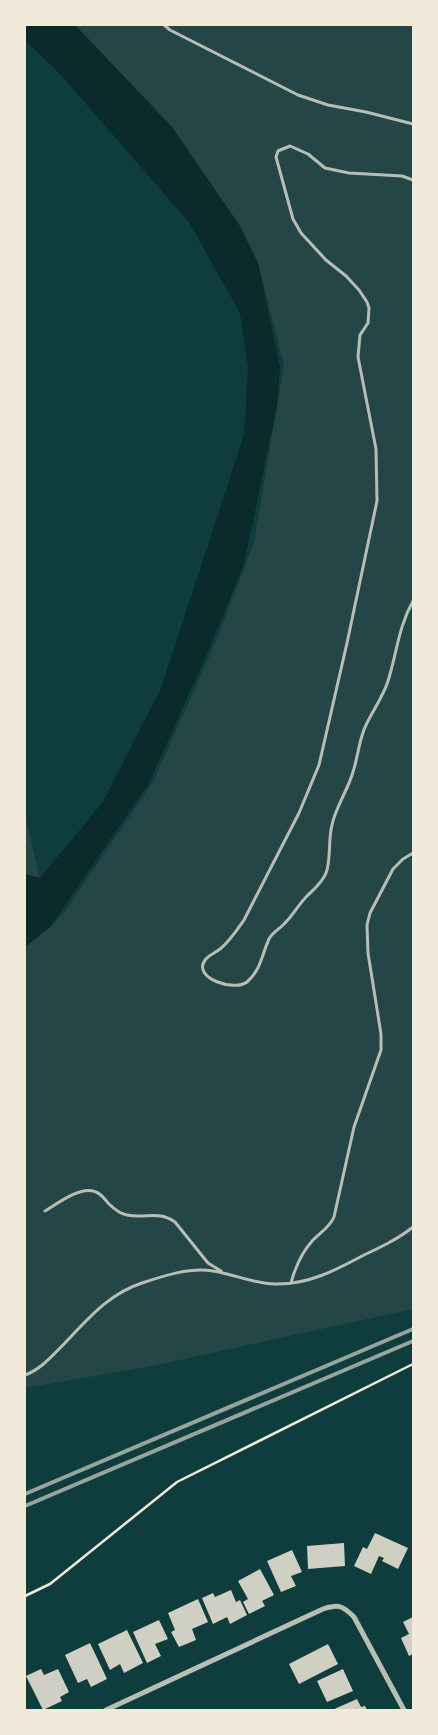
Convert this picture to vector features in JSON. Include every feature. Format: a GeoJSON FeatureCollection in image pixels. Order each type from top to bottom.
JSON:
{"type":"FeatureCollection","features":[{"type":"Feature","properties":{"kind":"street"},"geometry":{"type":"LineString","coordinates":[[106,1710],[334,1605],[345,1608],[354,1616],[404,1710]]}},
{"type":"Feature","properties":{"kind":"lane"},"geometry":{"type":"LineString","coordinates":[[164,25],[170,30],[298,95],[328,105],[413,124]]}},
{"type":"Feature","properties":{"kind":"lane"},"geometry":{"type":"LineString","coordinates":[[413,180],[402,176],[349,173],[325,168],[308,154],[290,146],[278,151],[276,157],[293,219],[301,233],[326,260],[346,276],[363,296],[369,308],[368,323],[360,335],[358,357],[376,449],[377,501],[319,764],[299,813],[244,920],[221,948],[208,956],[203,963],[203,970],[216,982],[234,986],[249,980],[258,969],[270,938],[325,877],[329,865],[329,841],[332,824],[353,774],[365,725],[388,680],[400,630],[413,601]]}},
{"type":"Feature","properties":{"kind":"lane"},"geometry":{"type":"LineString","coordinates":[[291,1283],[293,1274],[304,1252],[313,1240],[331,1224],[334,1217],[354,1127],[381,1050],[382,1034],[367,944],[367,925],[370,913],[393,869],[403,858],[413,853]]}},
{"type":"Feature","properties":{"kind":"lane"},"geometry":{"type":"LineString","coordinates":[[45,1211],[77,1192],[94,1191],[99,1193],[113,1208],[126,1216],[155,1214],[169,1217],[208,1263],[230,1275]]}},
{"type":"Feature","properties":{"kind":"lane"},"geometry":{"type":"LineString","coordinates":[[25,1375],[40,1367],[104,1302],[121,1291],[157,1278],[192,1271],[212,1270],[259,1283],[276,1284],[318,1278],[397,1239],[413,1227]]}},
{"type":"Feature","properties":{"kind":"path"},"geometry":{"type":"LineString","coordinates":[[25,1596],[50,1584],[178,1482],[413,1364]]}},
{"type":"Feature","properties":{"kind":"shaded area"},"geometry":{"type":"Polygon","coordinates":[[[25,25],[75,25],[172,127],[240,226],[258,263],[280,367],[277,406],[244,564],[210,647],[149,783],[51,926],[25,947],[25,874],[40,878],[103,802],[161,688],[244,435],[248,368],[240,313],[189,222],[59,73],[25,40],[25,25]]]}},
{"type":"Feature","properties":{"kind":"shaded area"},"geometry":{"type":"Polygon","coordinates":[[[75,25],[413,25],[413,1309],[152,1366],[25,1388],[25,947],[64,913],[153,782],[214,646],[254,543],[284,365],[258,263],[172,127],[75,25]]]}},
{"type":"Feature","properties":{"kind":"shaded area"},"geometry":{"type":"Polygon","coordinates":[[[25,815],[40,879],[25,874],[25,815]]]}},
{"type":"Feature","properties":{"kind":"building"},"geometry":{"type":"Polygon","coordinates":[[[375,1533],[408,1548],[398,1569],[382,1561],[384,1558],[379,1556],[371,1574],[354,1566],[363,1547],[367,1549],[375,1533]]]}},
{"type":"Feature","properties":{"kind":"building"},"geometry":{"type":"Polygon","coordinates":[[[344,1543],[345,1566],[308,1569],[307,1546],[344,1543]]]}},
{"type":"Feature","properties":{"kind":"building"},"geometry":{"type":"Polygon","coordinates":[[[292,1550],[302,1572],[291,1576],[296,1586],[281,1592],[267,1561],[292,1550]]]}},
{"type":"Feature","properties":{"kind":"building"},"geometry":{"type":"Polygon","coordinates":[[[260,1569],[274,1595],[262,1601],[265,1606],[249,1614],[243,1602],[248,1599],[238,1581],[260,1569]]]}},
{"type":"Feature","properties":{"kind":"building"},"geometry":{"type":"Polygon","coordinates":[[[231,1590],[236,1602],[240,1600],[247,1615],[230,1624],[227,1617],[213,1624],[202,1598],[213,1593],[215,1597],[231,1590]]]}},
{"type":"Feature","properties":{"kind":"building"},"geometry":{"type":"Polygon","coordinates":[[[198,1599],[208,1622],[192,1629],[196,1640],[179,1647],[171,1632],[175,1630],[168,1613],[198,1599]]]}},
{"type":"Feature","properties":{"kind":"building"},"geometry":{"type":"Polygon","coordinates":[[[413,1617],[413,1654],[409,1656],[401,1638],[409,1634],[403,1622],[413,1617]]]}},
{"type":"Feature","properties":{"kind":"building"},"geometry":{"type":"Polygon","coordinates":[[[159,1620],[168,1639],[155,1644],[161,1656],[147,1663],[133,1632],[159,1620]]]}},
{"type":"Feature","properties":{"kind":"building"},"geometry":{"type":"Polygon","coordinates":[[[127,1630],[143,1663],[124,1673],[120,1664],[110,1670],[98,1644],[127,1630]]]}},
{"type":"Feature","properties":{"kind":"building"},"geometry":{"type":"Polygon","coordinates":[[[90,1643],[107,1679],[91,1687],[87,1679],[78,1683],[65,1655],[90,1643]]]}},
{"type":"Feature","properties":{"kind":"building"},"geometry":{"type":"Polygon","coordinates":[[[328,1644],[338,1664],[299,1684],[289,1664],[328,1644]]]}},
{"type":"Feature","properties":{"kind":"building"},"geometry":{"type":"Polygon","coordinates":[[[41,1669],[44,1675],[58,1669],[69,1692],[60,1697],[62,1701],[43,1710],[26,1676],[41,1669]]]}},
{"type":"Feature","properties":{"kind":"building"},"geometry":{"type":"Polygon","coordinates":[[[343,1669],[353,1691],[327,1702],[317,1681],[343,1669]]]}},
{"type":"Feature","properties":{"kind":"building"},"geometry":{"type":"Polygon","coordinates":[[[357,1699],[361,1707],[365,1706],[367,1710],[332,1710],[357,1699]]]}},
{"type":"Feature","properties":{"kind":"railway"},"geometry":{"type":"LineString","coordinates":[[25,1494],[413,1329]]}},
{"type":"Feature","properties":{"kind":"railway"},"geometry":{"type":"LineString","coordinates":[[25,1506],[413,1341]]}}]}
